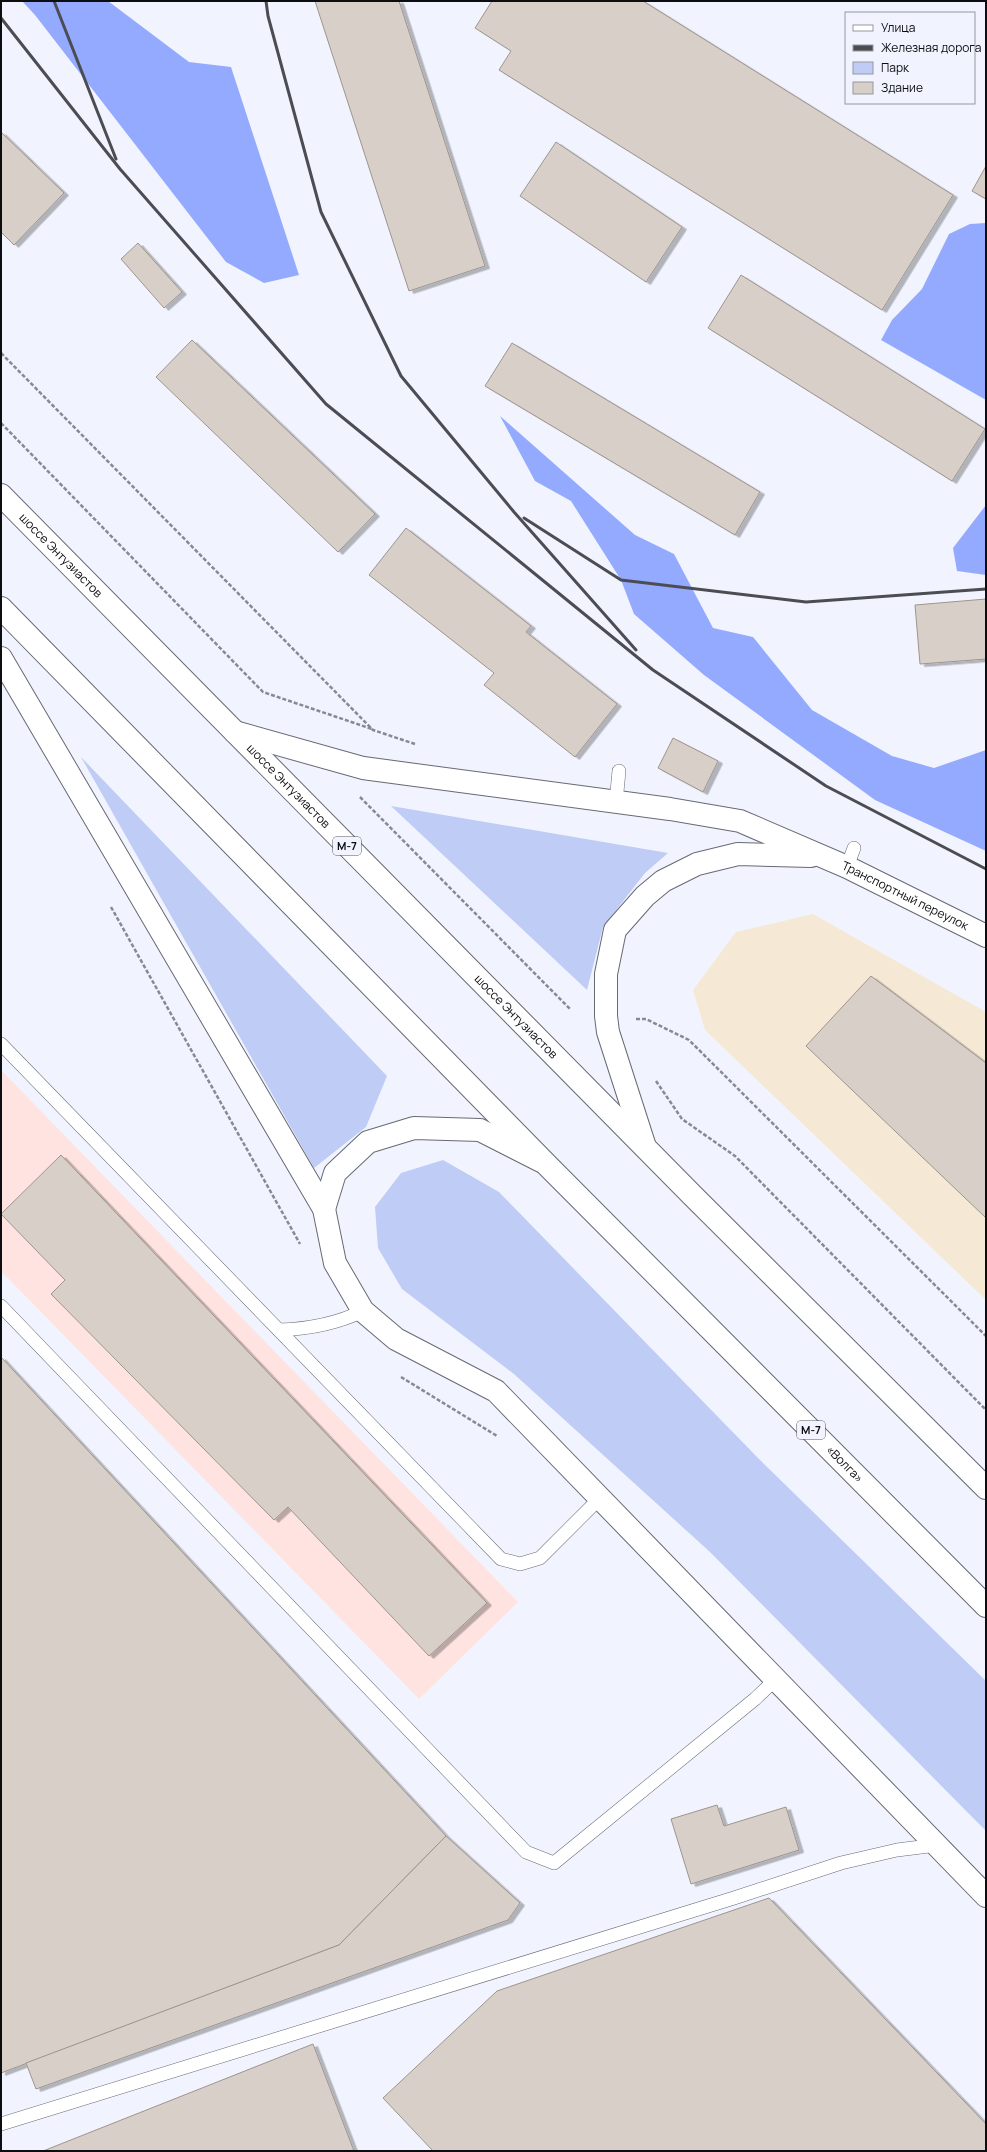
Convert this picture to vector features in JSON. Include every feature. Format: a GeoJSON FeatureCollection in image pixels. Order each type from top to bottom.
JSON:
{"type":"FeatureCollection","features":[{"type":"Feature","properties":{"kind":"main road","name":"шоссе Энтузиастов"},"geometry":{"type":"LineString","coordinates":[[1,495],[693,1196],[986,1488]]}},
{"type":"Feature","properties":{"kind":"main road","name":"М-7"},"geometry":{"type":"LineString","coordinates":[[1,608],[547,1165]]}},
{"type":"Feature","properties":{"kind":"main road"},"geometry":{"type":"LineString","coordinates":[[1,658],[324,1209],[335,1263],[363,1311],[396,1339],[496,1391],[599,1499],[986,1896]]}},
{"type":"Feature","properties":{"kind":"main road","name":"Транспортный переулок"},"geometry":{"type":"LineString","coordinates":[[235,732],[363,768],[616,802],[740,821],[824,857],[850,857],[917,900],[986,936]]}},
{"type":"Feature","properties":{"kind":"main road"},"geometry":{"type":"LineString","coordinates":[[645,1147],[608,1032],[606,1016],[606,974],[615,930],[646,896],[663,881],[697,864],[738,854],[824,857]]}},
{"type":"Feature","properties":{"kind":"main road"},"geometry":{"type":"LineString","coordinates":[[324,1209],[335,1173],[368,1142],[414,1128],[480,1130],[547,1165]]}},
{"type":"Feature","properties":{"kind":"main road","name":"«Волга»"},"geometry":{"type":"LineString","coordinates":[[547,1165],[986,1606]]}},
{"type":"Feature","properties":{"kind":"lane"},"geometry":{"type":"LineString","coordinates":[[616,802],[619,771]]}},
{"type":"Feature","properties":{"kind":"lane"},"geometry":{"type":"LineString","coordinates":[[1,1044],[501,1559],[520,1564],[540,1558],[599,1499]]}},
{"type":"Feature","properties":{"kind":"lane"},"geometry":{"type":"LineString","coordinates":[[1,1306],[526,1852],[554,1863],[756,1699],[776,1680]]}},
{"type":"Feature","properties":{"kind":"lane"},"geometry":{"type":"LineString","coordinates":[[279,1330],[304,1329],[343,1320],[363,1311]]}},
{"type":"Feature","properties":{"kind":"lane"},"geometry":{"type":"LineString","coordinates":[[1,2124],[734,1898],[841,1863],[897,1850],[937,1845]]}},
{"type":"Feature","properties":{"kind":"path"},"geometry":{"type":"LineString","coordinates":[[1,353],[373,730]]}},
{"type":"Feature","properties":{"kind":"path"},"geometry":{"type":"LineString","coordinates":[[1,423],[263,692],[417,745]]}},
{"type":"Feature","properties":{"kind":"path"},"geometry":{"type":"LineString","coordinates":[[357,794],[571,1010]]}},
{"type":"Feature","properties":{"kind":"path"},"geometry":{"type":"LineString","coordinates":[[633,1018],[646,1020],[688,1040],[986,1336]]}},
{"type":"Feature","properties":{"kind":"path"},"geometry":{"type":"LineString","coordinates":[[652,1075],[682,1119],[735,1156],[986,1410]]}},
{"type":"Feature","properties":{"kind":"shaded area"},"geometry":{"type":"Polygon","coordinates":[[[22,1],[108,1],[189,62],[231,67],[299,275],[264,283],[226,262],[35,15],[22,1]]]}},
{"type":"Feature","properties":{"kind":"shaded area"},"geometry":{"type":"Polygon","coordinates":[[[986,223],[986,400],[881,340],[892,320],[922,289],[949,234],[970,224],[986,223]]]}},
{"type":"Feature","properties":{"kind":"shaded area"},"geometry":{"type":"Polygon","coordinates":[[[500,416],[635,535],[674,554],[713,628],[753,637],[812,710],[892,756],[934,768],[986,750],[986,851],[875,800],[704,675],[634,614],[621,580],[571,501],[535,481],[500,416]]]}},
{"type":"Feature","properties":{"kind":"shaded area"},"geometry":{"type":"Polygon","coordinates":[[[986,505],[986,575],[957,571],[953,548],[986,505]]]}},
{"type":"Feature","properties":{"kind":"shaded area"},"geometry":{"type":"Polygon","coordinates":[[[813,914],[986,1012],[986,1300],[705,1030],[693,990],[736,932],[813,914]]]}},
{"type":"Feature","properties":{"kind":"shaded area"},"geometry":{"type":"Polygon","coordinates":[[[1,1070],[518,1602],[419,1699],[1,1271],[1,1070]]]}},
{"type":"Feature","properties":{"kind":"green space"},"geometry":{"type":"Polygon","coordinates":[[[81,757],[387,1076],[366,1127],[314,1168],[81,757]]]}},
{"type":"Feature","properties":{"kind":"green space"},"geometry":{"type":"Polygon","coordinates":[[[391,806],[668,853],[645,873],[603,927],[587,990],[391,806]]]}},
{"type":"Feature","properties":{"kind":"green space"},"geometry":{"type":"Polygon","coordinates":[[[443,1160],[499,1192],[758,1458],[986,1681],[986,1831],[710,1552],[514,1374],[402,1289],[378,1248],[375,1207],[401,1173],[443,1160]]]}},
{"type":"Feature","properties":{"kind":"building"},"geometry":{"type":"Polygon","coordinates":[[[315,1],[399,1],[485,266],[409,291],[315,1]]]}},
{"type":"Feature","properties":{"kind":"building"},"geometry":{"type":"Polygon","coordinates":[[[492,1],[643,1],[953,195],[882,310],[499,70],[511,51],[475,28],[492,1]]]}},
{"type":"Feature","properties":{"kind":"building"},"geometry":{"type":"Polygon","coordinates":[[[1,132],[64,193],[14,245],[1,232],[1,132]]]}},
{"type":"Feature","properties":{"kind":"building"},"geometry":{"type":"Polygon","coordinates":[[[556,142],[682,227],[646,282],[520,196],[556,142]]]}},
{"type":"Feature","properties":{"kind":"building"},"geometry":{"type":"Polygon","coordinates":[[[986,166],[986,199],[972,191],[986,166]]]}},
{"type":"Feature","properties":{"kind":"building"},"geometry":{"type":"Polygon","coordinates":[[[138,243],[182,292],[164,308],[121,259],[138,243]]]}},
{"type":"Feature","properties":{"kind":"building"},"geometry":{"type":"Polygon","coordinates":[[[741,275],[985,429],[952,481],[708,328],[741,275]]]}},
{"type":"Feature","properties":{"kind":"building"},"geometry":{"type":"Polygon","coordinates":[[[192,340],[375,514],[338,552],[156,377],[192,340]]]}},
{"type":"Feature","properties":{"kind":"building"},"geometry":{"type":"Polygon","coordinates":[[[512,343],[760,492],[735,535],[485,386],[512,343]]]}},
{"type":"Feature","properties":{"kind":"building"},"geometry":{"type":"Polygon","coordinates":[[[406,528],[531,626],[526,632],[617,704],[575,757],[484,685],[494,673],[369,575],[406,528]]]}},
{"type":"Feature","properties":{"kind":"building"},"geometry":{"type":"Polygon","coordinates":[[[986,599],[986,659],[920,664],[915,605],[986,599]]]}},
{"type":"Feature","properties":{"kind":"building"},"geometry":{"type":"Polygon","coordinates":[[[673,738],[718,761],[703,792],[658,768],[673,738]]]}},
{"type":"Feature","properties":{"kind":"building"},"geometry":{"type":"Polygon","coordinates":[[[871,976],[986,1063],[986,1218],[806,1046],[871,976]]]}},
{"type":"Feature","properties":{"kind":"building"},"geometry":{"type":"Polygon","coordinates":[[[61,1155],[487,1603],[429,1656],[288,1507],[274,1520],[51,1294],[65,1280],[1,1214],[61,1155]]]}},
{"type":"Feature","properties":{"kind":"building"},"geometry":{"type":"Polygon","coordinates":[[[1,1357],[446,1836],[339,1945],[1,2073],[1,1357]]]}},
{"type":"Feature","properties":{"kind":"building"},"geometry":{"type":"Polygon","coordinates":[[[717,1805],[724,1826],[786,1807],[799,1850],[691,1884],[671,1819],[717,1805]]]}},
{"type":"Feature","properties":{"kind":"building"},"geometry":{"type":"Polygon","coordinates":[[[446,1836],[520,1903],[508,1920],[36,2089],[26,2063],[339,1945],[446,1836]]]}},
{"type":"Feature","properties":{"kind":"building"},"geometry":{"type":"Polygon","coordinates":[[[769,1898],[986,2124],[986,2151],[433,2151],[383,2098],[497,1991],[769,1898]]]}},
{"type":"Feature","properties":{"kind":"building"},"geometry":{"type":"Polygon","coordinates":[[[313,2044],[354,2151],[43,2151],[313,2044]]]}},
{"type":"Feature","properties":{"kind":"railway"},"geometry":{"type":"LineString","coordinates":[[54,1],[116,159]]}},
{"type":"Feature","properties":{"kind":"railway"},"geometry":{"type":"LineString","coordinates":[[266,1],[268,16],[321,212],[401,376],[514,512],[636,650]]}},
{"type":"Feature","properties":{"kind":"railway"},"geometry":{"type":"LineString","coordinates":[[1,18],[120,169],[326,404],[653,670],[826,786],[986,869]]}},
{"type":"Feature","properties":{"kind":"railway"},"geometry":{"type":"LineString","coordinates":[[524,518],[621,580],[806,602],[986,589]]}}]}
